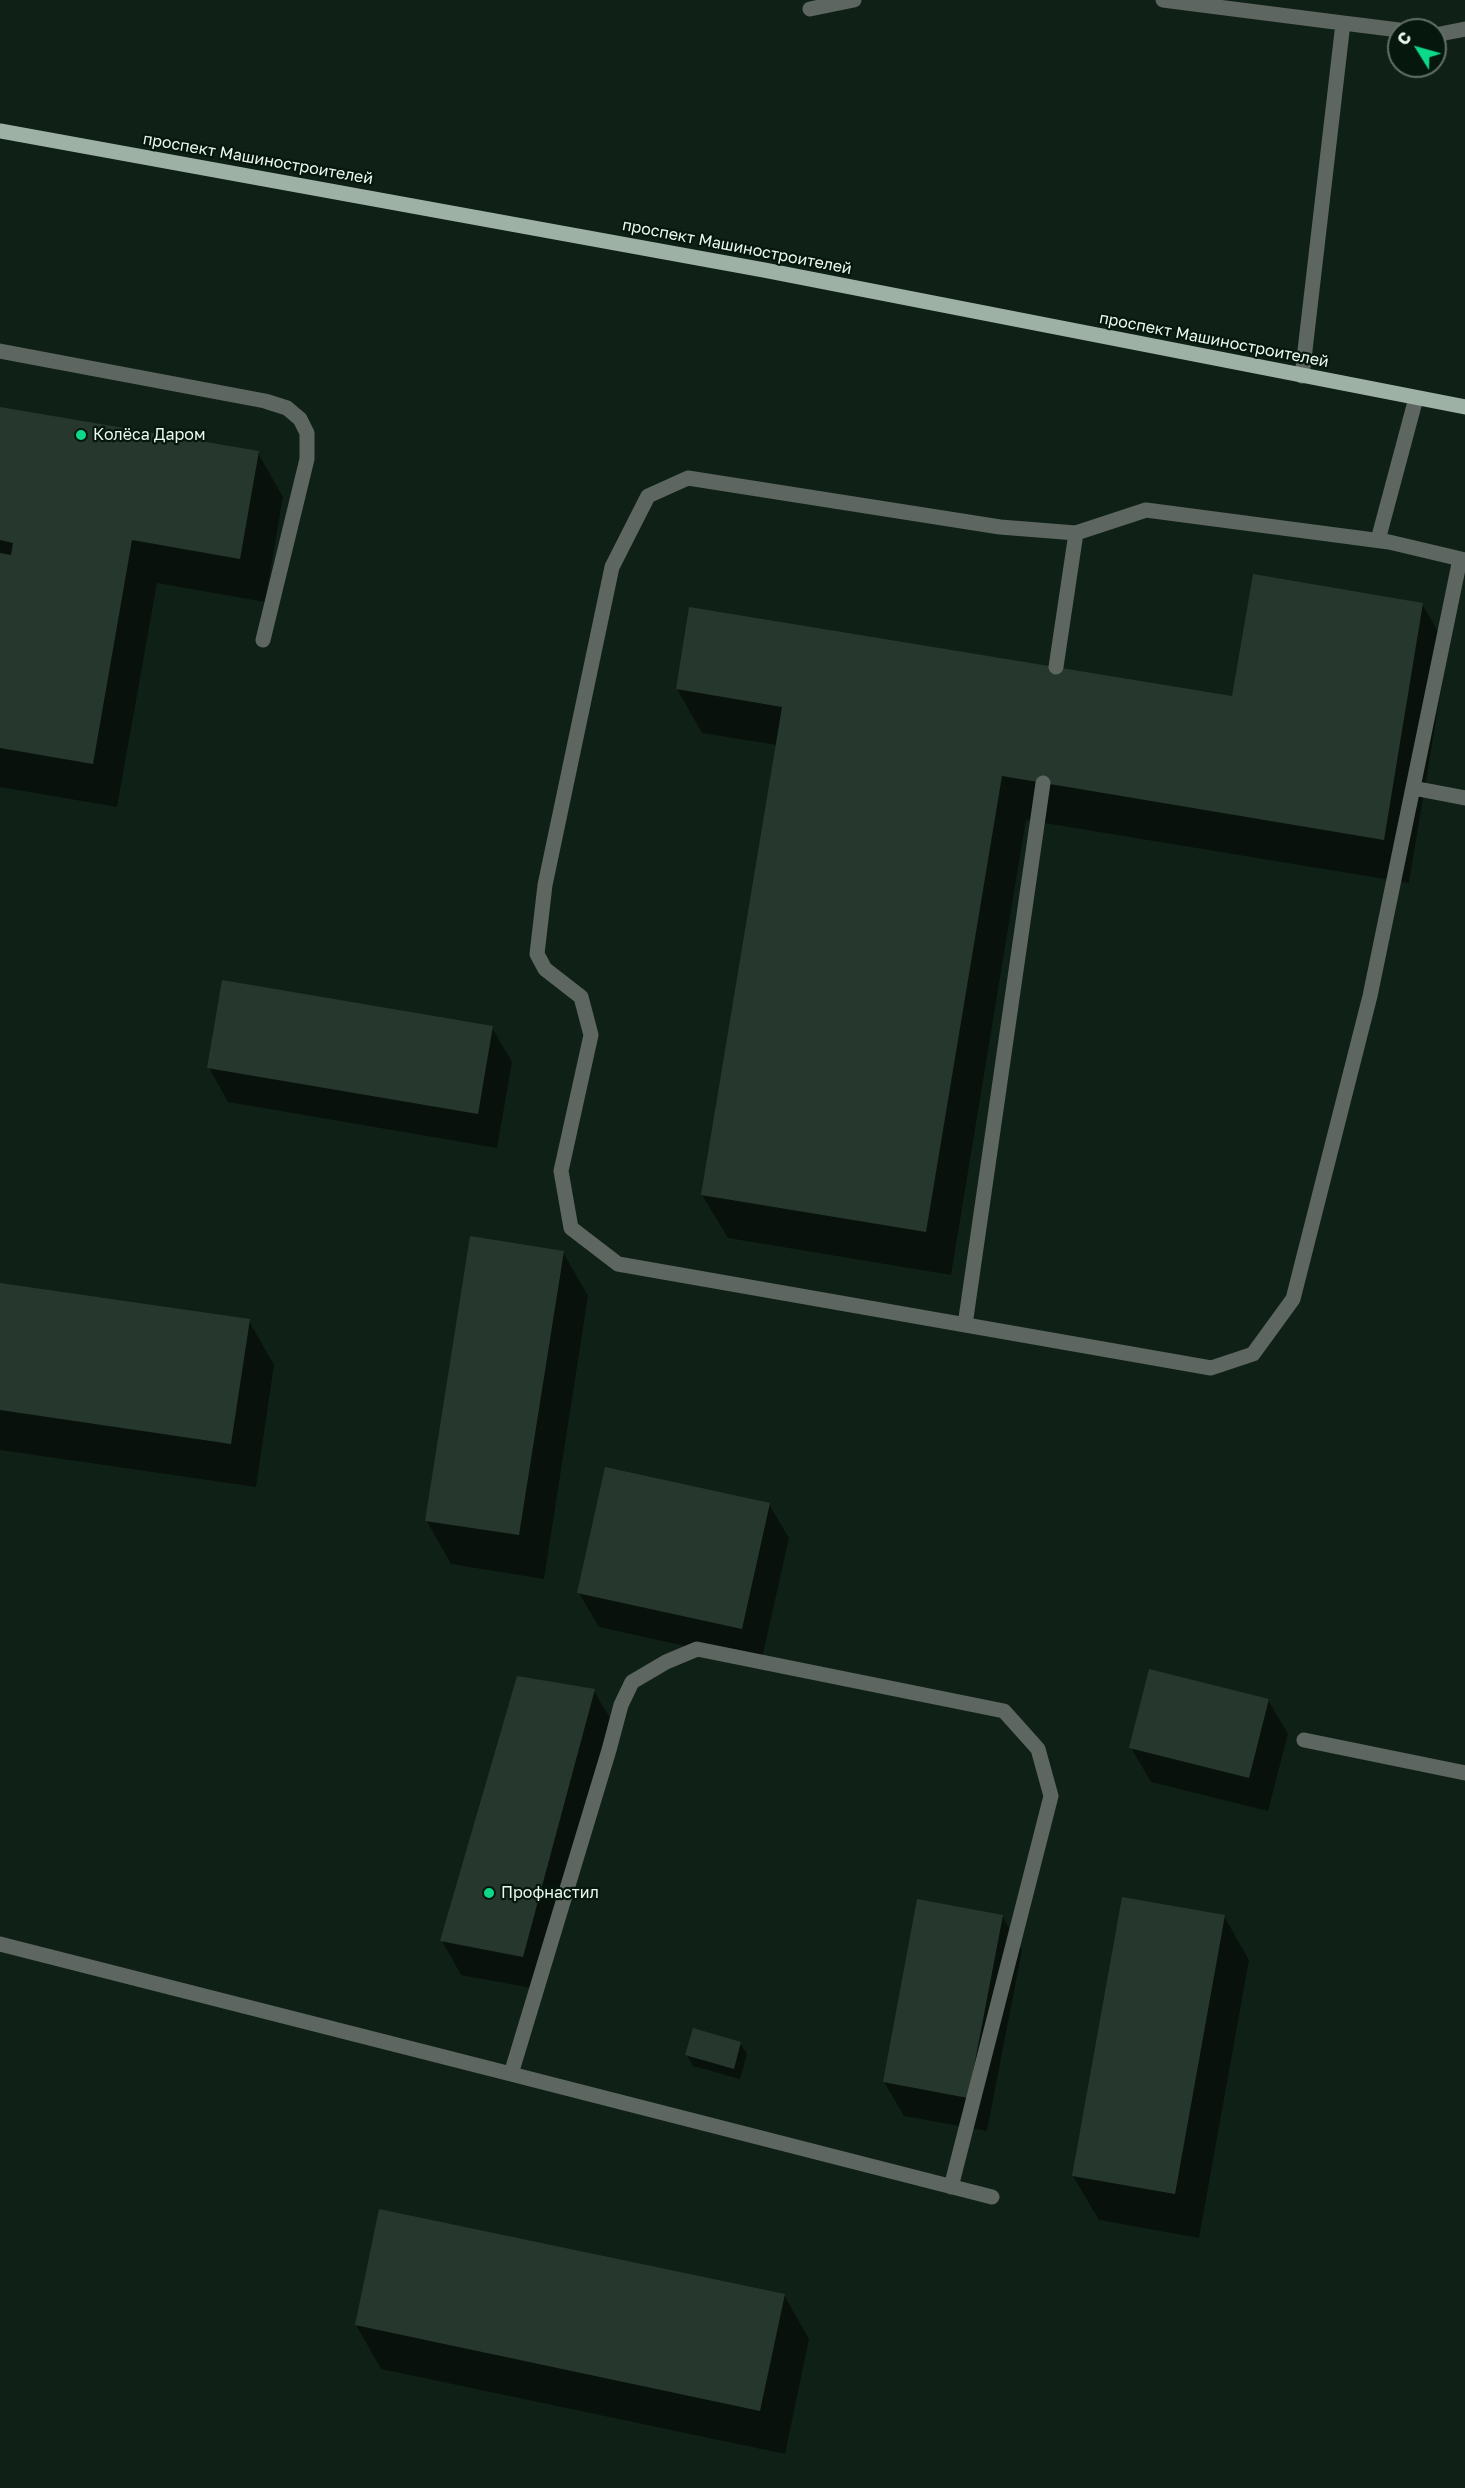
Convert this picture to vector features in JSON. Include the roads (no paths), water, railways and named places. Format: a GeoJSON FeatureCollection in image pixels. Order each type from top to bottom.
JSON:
{"type":"FeatureCollection","features":[{"type":"Feature","properties":{"kind":"main road","name":"проспект Машиностроителей"},"geometry":{"type":"LineString","coordinates":[[0,131],[753,268],[1465,407]]}},
{"type":"Feature","properties":{"kind":"lane"},"geometry":{"type":"LineString","coordinates":[[810,9],[855,0]]}},
{"type":"Feature","properties":{"kind":"lane"},"geometry":{"type":"LineString","coordinates":[[1163,0],[1387,28]]}},
{"type":"Feature","properties":{"kind":"lane"},"geometry":{"type":"LineString","coordinates":[[1302,376],[1343,23]]}},
{"type":"Feature","properties":{"kind":"lane"},"geometry":{"type":"LineString","coordinates":[[1447,33],[1465,29]]}},
{"type":"Feature","properties":{"kind":"lane"},"geometry":{"type":"LineString","coordinates":[[0,351],[265,401],[287,408],[300,419],[307,433],[307,459],[263,640]]}},
{"type":"Feature","properties":{"kind":"lane"},"geometry":{"type":"LineString","coordinates":[[1378,540],[1416,398]]}},
{"type":"Feature","properties":{"kind":"lane"},"geometry":{"type":"LineString","coordinates":[[688,478],[1000,526],[1076,533],[1146,510],[1378,540],[1463,559],[1370,996],[1293,1299],[1253,1354],[1211,1368],[618,1264],[571,1228],[561,1171],[591,1035],[581,997],[545,969],[537,954],[545,885],[612,567],[648,496],[688,478]]}},
{"type":"Feature","properties":{"kind":"lane"},"geometry":{"type":"LineString","coordinates":[[1056,667],[1076,533]]}},
{"type":"Feature","properties":{"kind":"lane"},"geometry":{"type":"LineString","coordinates":[[965,1325],[1043,783]]}},
{"type":"Feature","properties":{"kind":"lane"},"geometry":{"type":"LineString","coordinates":[[1413,788],[1465,798]]}},
{"type":"Feature","properties":{"kind":"lane"},"geometry":{"type":"LineString","coordinates":[[511,2074],[621,1705],[633,1682],[666,1662],[697,1648],[1004,1711],[1038,1749],[1051,1796],[951,2187]]}},
{"type":"Feature","properties":{"kind":"lane"},"geometry":{"type":"LineString","coordinates":[[1304,1740],[1465,1773]]}},
{"type":"Feature","properties":{"kind":"lane"},"geometry":{"type":"LineString","coordinates":[[0,1944],[992,2197]]}},
{"type":"Feature","properties":{"kind":"place","name":"Колёса Даром"},"geometry":{"type":"Point","coordinates":[81,435]}},
{"type":"Feature","properties":{"kind":"place","name":"Профнастил"},"geometry":{"type":"Point","coordinates":[489,1893]}}]}
